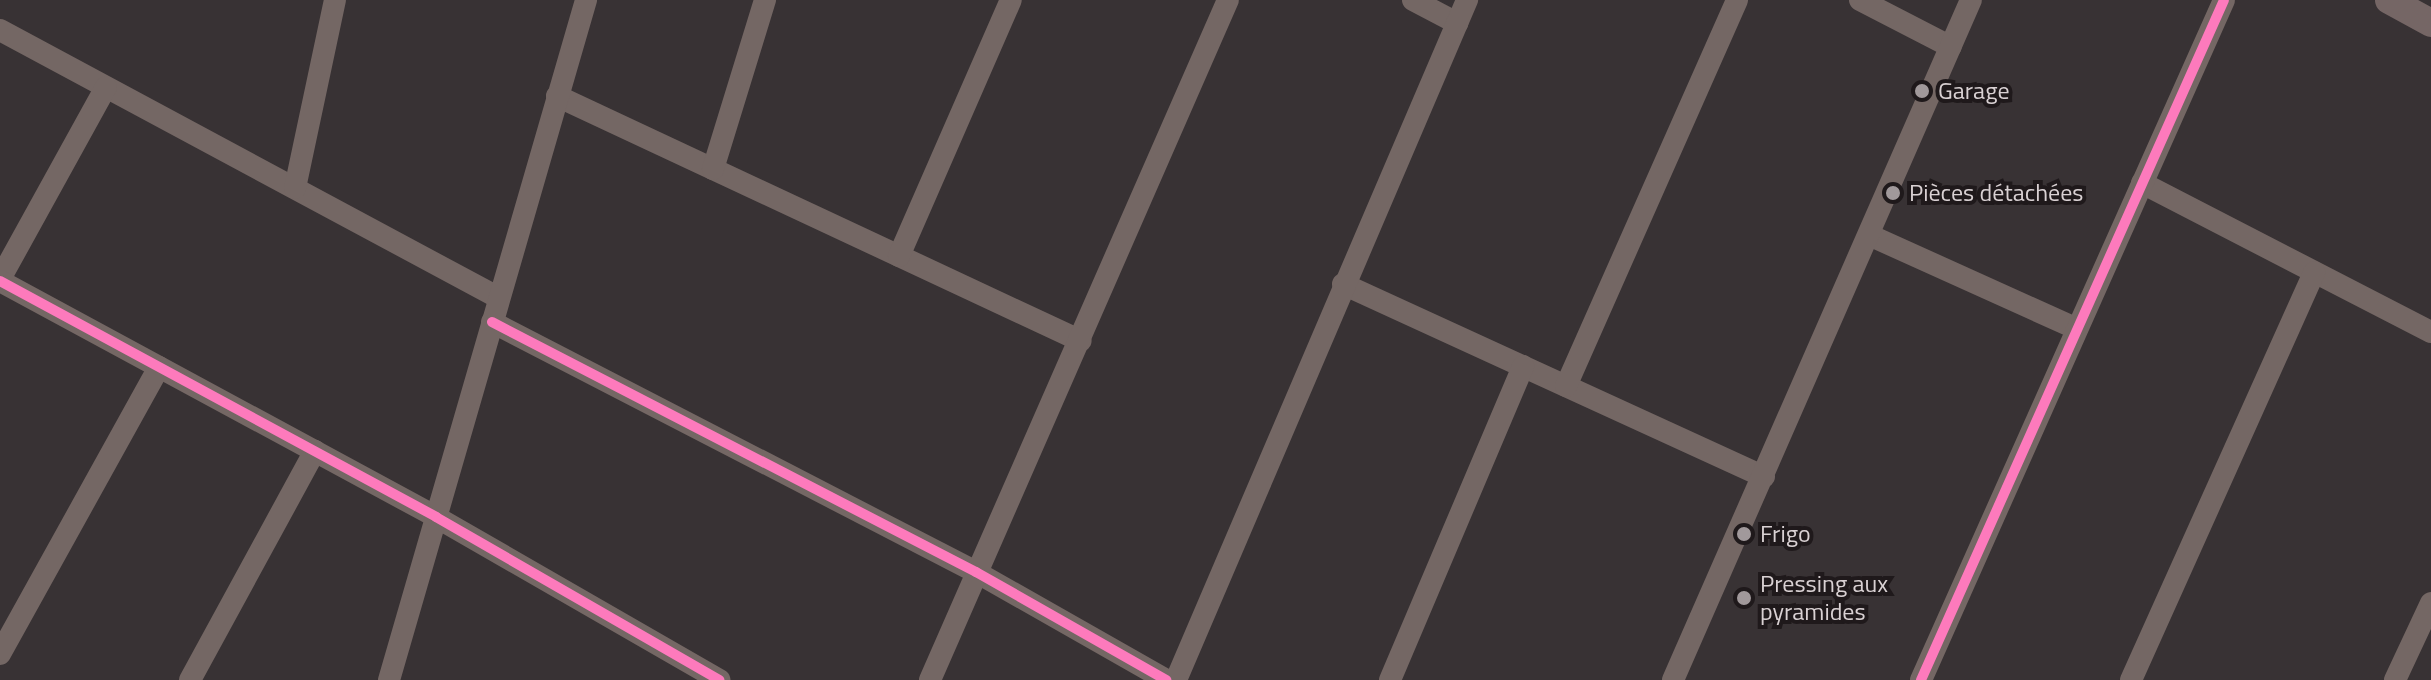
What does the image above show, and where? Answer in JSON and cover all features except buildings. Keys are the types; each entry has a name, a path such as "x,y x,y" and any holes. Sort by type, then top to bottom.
{"street":[{"path":"295,188 335,0"},
{"path":"389,680 586,0"},
{"path":"713,169 765,0"},
{"path":"930,680 1228,0"},
{"path":"1413,0 1457,23"},
{"path":"1176,680 1467,0"},
{"path":"1566,386 1737,0"},
{"path":"1860,0 1951,47"},
{"path":"1673,680 1971,0"},
{"path":"1921,680 2224,0"},
{"path":"899,256 1007,1"},
{"path":"0,30 499,298"},
{"path":"106,87 0,280 436,517 716,679"},
{"path":"557,96 1081,341"},
{"path":"2142,183 2431,332"},
{"path":"1869,235 2077,329"},
{"path":"2131,680 2314,272"},
{"path":"1343,284 1764,477"},
{"path":"492,322 976,572 1166,680"},
{"path":"1390,680 1523,366"},
{"path":"0,654 159,367"},
{"path":"190,680 315,451"},
{"path":"2395,680 2431,603"}],"cycle path":[{"path":"1921,680 2224,0"},
{"path":"0,281 436,517 719,680"},
{"path":"492,322 976,572 1166,680"}],"place":[{"name":"Garage","path":"1922,91"},
{"name":"Pièces détachées","path":"1893,193"},
{"name":"Frigo","path":"1744,534"},
{"name":"Pressing aux pyramides","path":"1744,598"}]}
